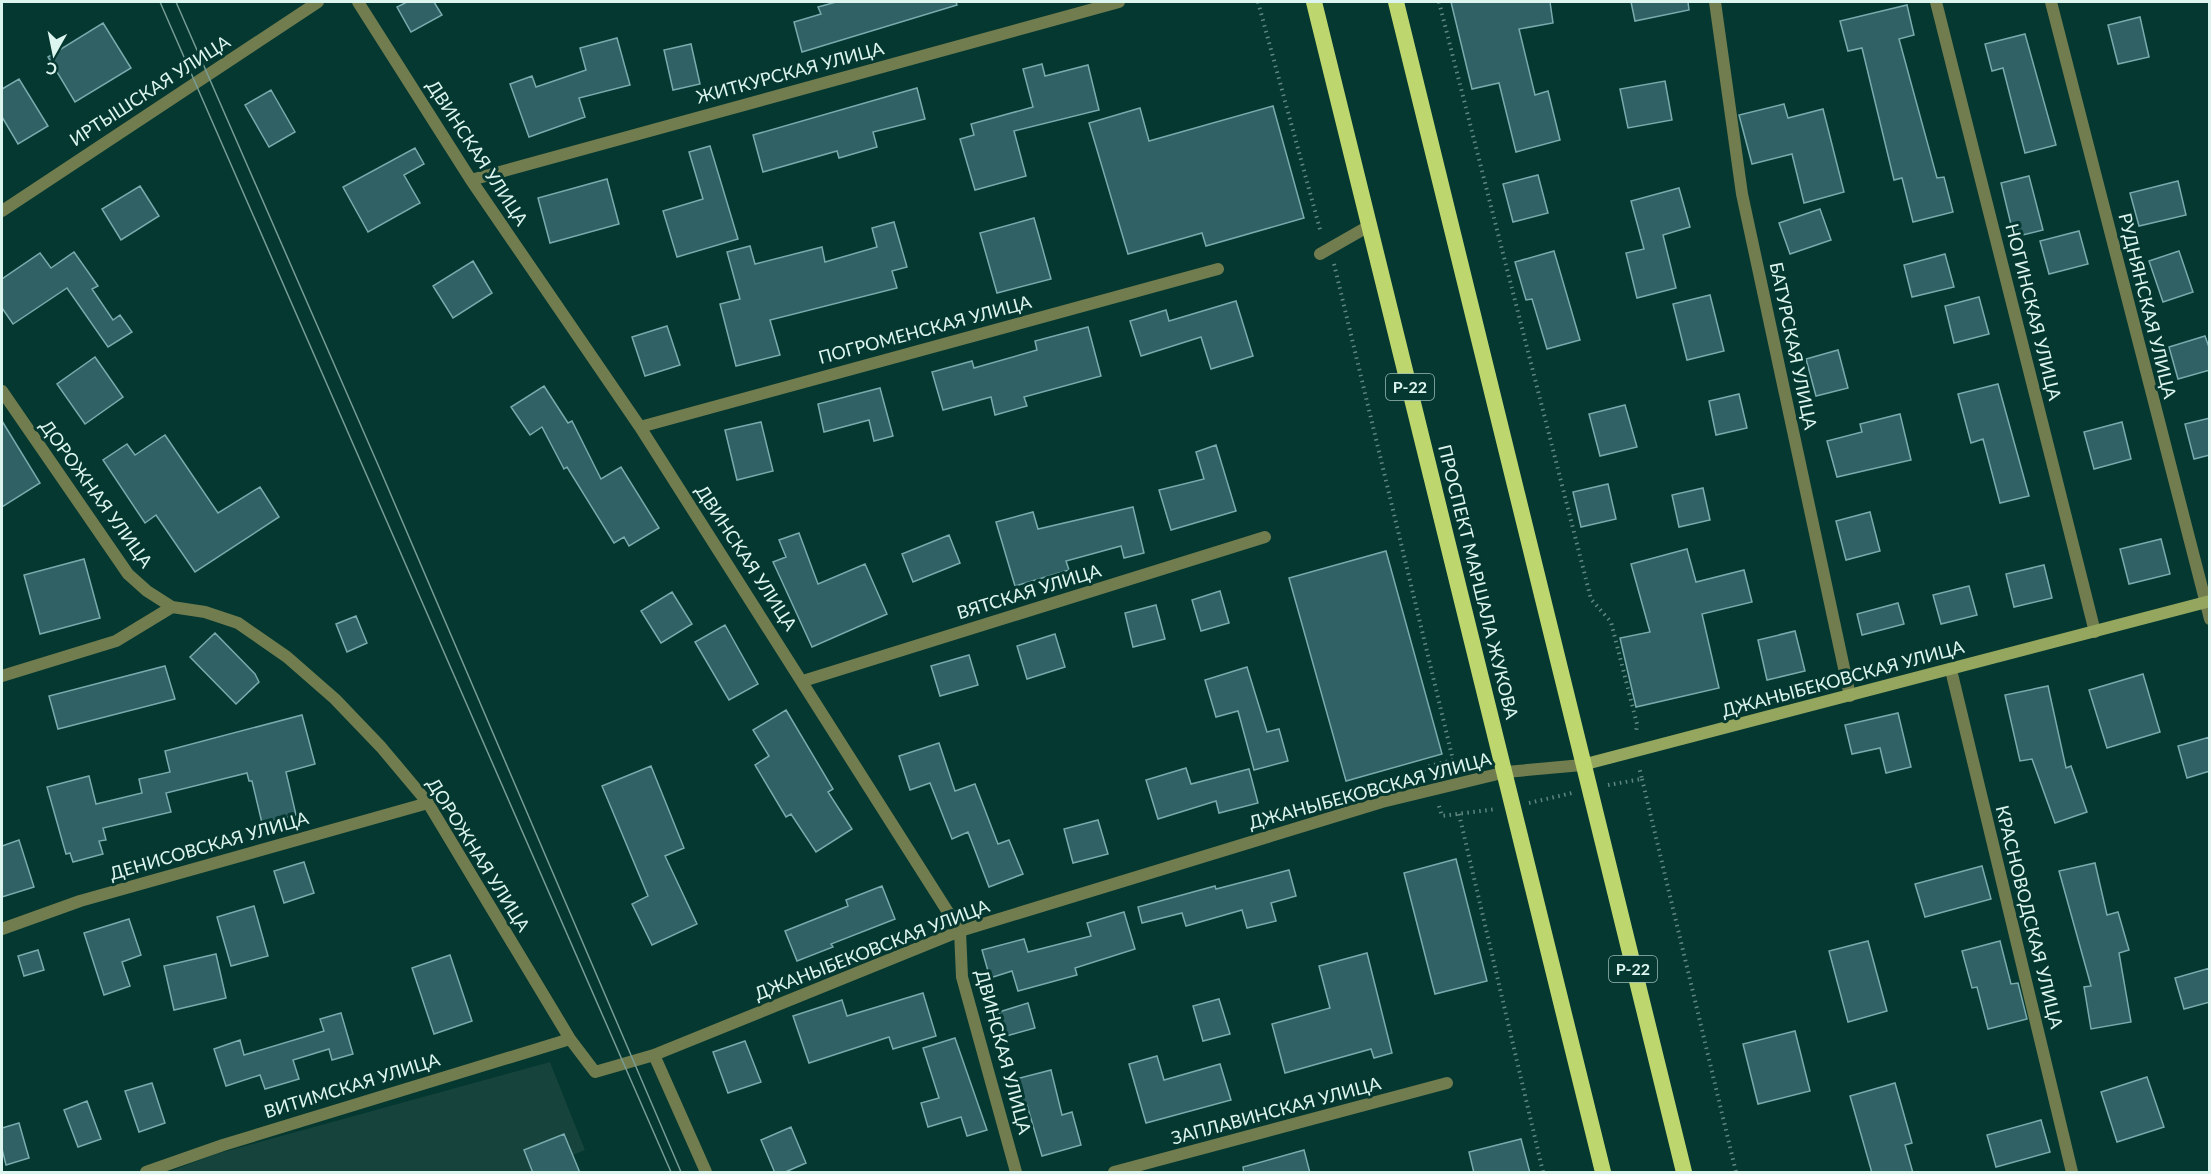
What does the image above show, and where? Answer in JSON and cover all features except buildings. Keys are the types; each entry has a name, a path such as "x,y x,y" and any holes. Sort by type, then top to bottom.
{"highway":[{"name":"ПРОСПЕКТ МАРШАЛА ЖУКОВА","path":"1314,2 1506,772 1603,1173"},
{"name":"Р-22","path":"1396,2 1684,1173"}],"main road":[{"name":"ДЖАНЫБЕКОВСКАЯ УЛИЦА","path":"1582,765 2207,602"}],"street":[{"name":"ИРТЫШСКАЯ УЛИЦА","path":"2,211 318,2"},
{"name":"ДВИНСКАЯ УЛИЦА","path":"358,2 471,180 640,427 960,931 962,977 1016,1173"},
{"name":"ЖИТКУРСКАЯ УЛИЦА","path":"471,180 1119,2"},
{"name":"БАТУРСКАЯ УЛИЦА","path":"1715,2 1742,194 1850,696"},
{"name":"НОГИНСКАЯ УЛИЦА","path":"1936,2 2096,632"},
{"name":"РУДНЯНСКАЯ УЛИЦА","path":"2051,2 2210,619"},
{"path":"1325,251 1370,226"},
{"name":"ПОГРОМЕНСКАЯ УЛИЦА","path":"640,427 1218,269"},
{"name":"ДОРОЖНАЯ УЛИЦА","path":"2,391 128,574 147,591 172,607 205,612 238,623 287,657 335,699 381,747 428,803 570,1039 595,1072"},
{"name":"ВЯТСКАЯ УЛИЦА","path":"803,681 1265,537"},
{"path":"2,676 116,640 172,607"},
{"name":"КРАСНОВОДСКАЯ УЛИЦА","path":"1951,670 2072,1173"},
{"name":"ДЖАНЫБЕКОВСКАЯ УЛИЦА","path":"595,1072 654,1055 960,931 1382,802 1506,772 1582,765"},
{"name":"ДЕНИСОВСКАЯ УЛИЦА","path":"2,929 80,901 428,803"},
{"name":"ВИТИМСКАЯ УЛИЦА","path":"146,1173 223,1145 570,1039"},
{"path":"654,1055 706,1173"},
{"name":"ЗАПЛАВИНСКАЯ УЛИЦА","path":"1114,1173 1446,1083"}],"path":[{"path":"1258,2 1322,236 1453,760 1426,767 1442,816 1514,806 1642,778"},
{"path":"1439,2 1591,599 1611,622 1637,724 1635,751 1736,1173"},
{"path":"1459,814 1543,1173"}],"shaded area":[{"path":"550,1062 585,1150 573,1155 580,1172 168,1172 216,1154"}],"tram line":[{"path":"160,2 671,1172"},
{"path":"176,2 379,467 681,1172"}]}
